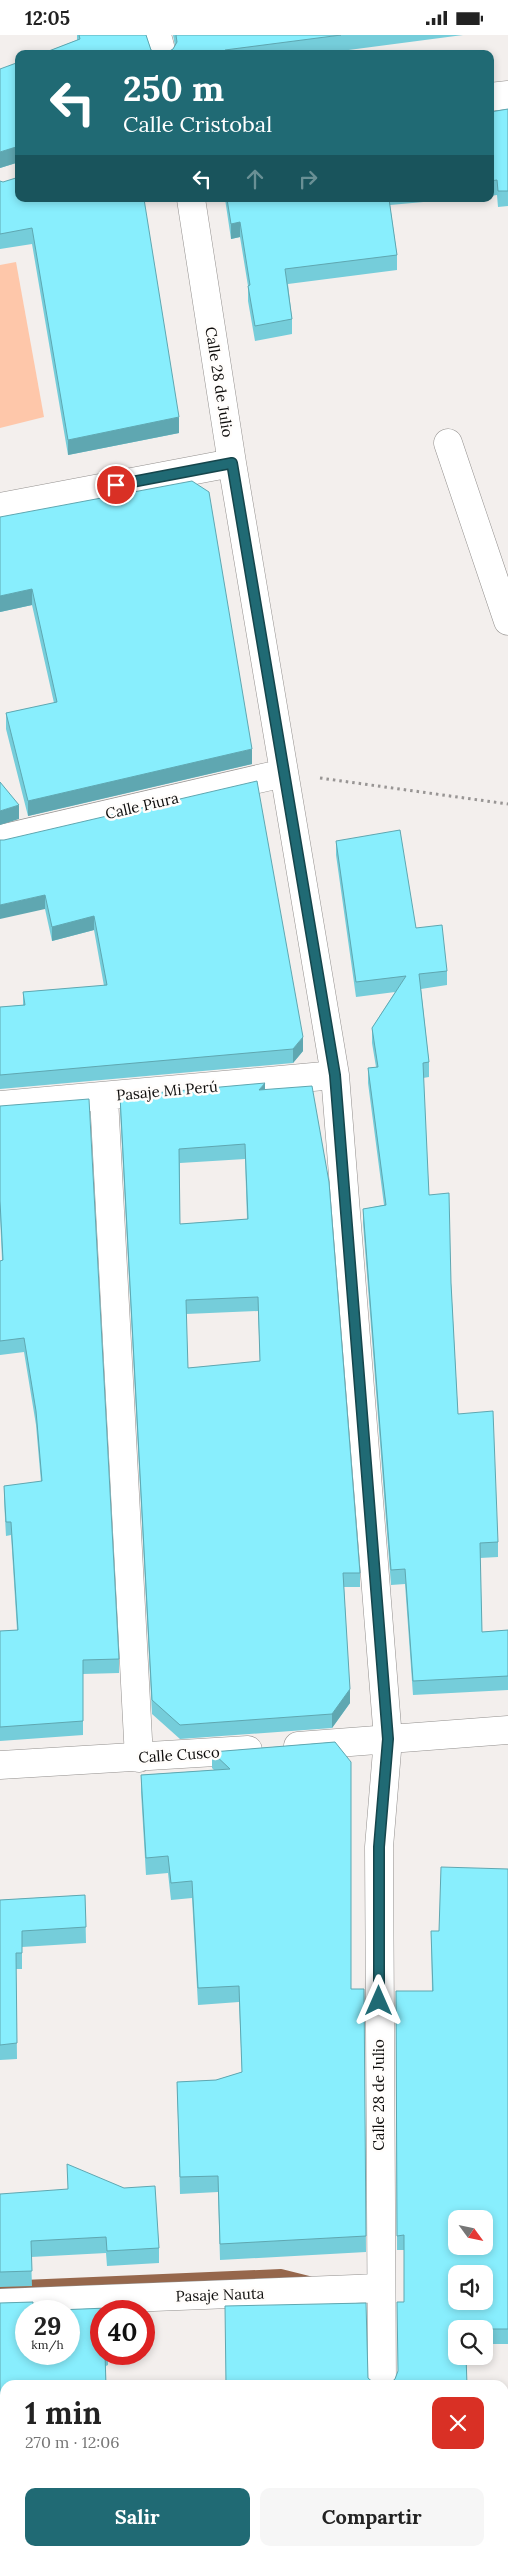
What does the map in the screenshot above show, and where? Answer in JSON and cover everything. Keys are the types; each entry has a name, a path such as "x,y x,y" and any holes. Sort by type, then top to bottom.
{"street":[{"path":"158,35 161,50"},
{"path":"494,97 508,95"},
{"name":"Calle 28 de Julio","path":"191,202 232,463 335,1075 388,1739 379,1847 382,2380"},
{"path":"448,443 508,621"},
{"path":"0,507 232,463"},
{"name":"Calle Piura","path":"0,839 284,773"},
{"name":"Pasaje Mi Perú","path":"0,1105 335,1075"},
{"path":"104,1097 139,1758"},
{"name":"Calle Cusco","path":"0,1765 139,1758 508,1729"},
{"name":"Pasaje Nauta","path":"0,2303 380,2288"}],"path":[{"path":"284,773 508,803"}],"shaded area":[{"path":"16,262 44,417 0,428 0,265"}],"building":[{"path":"79,35 146,35 151,50 51,50 80,39"},
{"path":"176,35 341,35 225,50 171,50 177,42"},
{"path":"15,63 15,147 0,152 0,69"},
{"path":"508,109 508,191 498,191 497,180 494,180 494,111"},
{"path":"15,178 15,202 144,202 179,417 68,440 32,228 0,234 0,181 3,182"},
{"path":"227,202 389,202 397,255 285,269 292,319 255,326 240,222 231,224"},
{"path":"192,481 209,492 252,749 28,801 6,713 57,702 32,589 0,596 0,517"},
{"path":"257,781 303,1037 293,1049 0,1075 0,1007 25,1005 23,992 107,985 94,916 52,927 45,895 0,905 0,840"},
{"path":"0,782 19,805 0,811"},
{"path":"400,830 416,928 442,925 447,971 419,974 429,1062 423,1063 429,1195 449,1193 451,1283 458,1414 493,1411 498,1542 480,1543 482,1632 508,1630 508,1676 413,1681 405,1569 391,1570 363,1209 386,1205 368,1068 378,1067 372,1028 406,976 356,982 336,841"},
{"path":"265,1083 259,1090 312,1086 329,1182 360,1573 343,1573 350,1689 332,1714 180,1725 152,1700 120,1096","holes":["245,1144 248,1219 180,1224 179,1149","258,1297 260,1361 188,1368 186,1300"]},
{"path":"89,1099 119,1659 83,1660 83,1721 0,1727 0,1631 18,1630 11,1522 6,1522 4,1486 42,1481 36,1411 24,1338 0,1341 0,1261 3,1260 0,1201 0,1106"},
{"path":"335,1742 351,1762 351,1989 364,1989 366,2236 220,2244 218,2176 180,2177 177,2082 216,2080 242,2072 239,1986 198,1988 192,1881 171,1883 168,1856 146,1858 141,1775 230,1769 212,1752"},
{"path":"441,1867 508,1869 508,2329 493,2329 493,2320 448,2320 448,2365 466,2365 467,2380 394,2380 398,2371 397,2302 404,2302 404,2235 397,2236 396,1991 433,1991 431,1931 439,1931"},
{"path":"85,1895 86,1927 22,1931 22,1953 16,1953 17,2043 0,2045 0,1900"},
{"path":"67,2164 124,2188 155,2186 159,2248 107,2251 106,2237 31,2241 32,2271 0,2272 0,2194 68,2189"},
{"path":"0,2303 15,2303 15,2365 80,2365 80,2309 90,2309 90,2365 105,2365 106,2380 0,2380"},
{"path":"366,2303 368,2378 370,2380 226,2380 225,2306"}],"waterway":[{"path":"0,2287 281,2275 309,2282"}],"route":[{"path":"116,485 232,463 335,1075 388,1739 379,1847 379,2001"}]}
